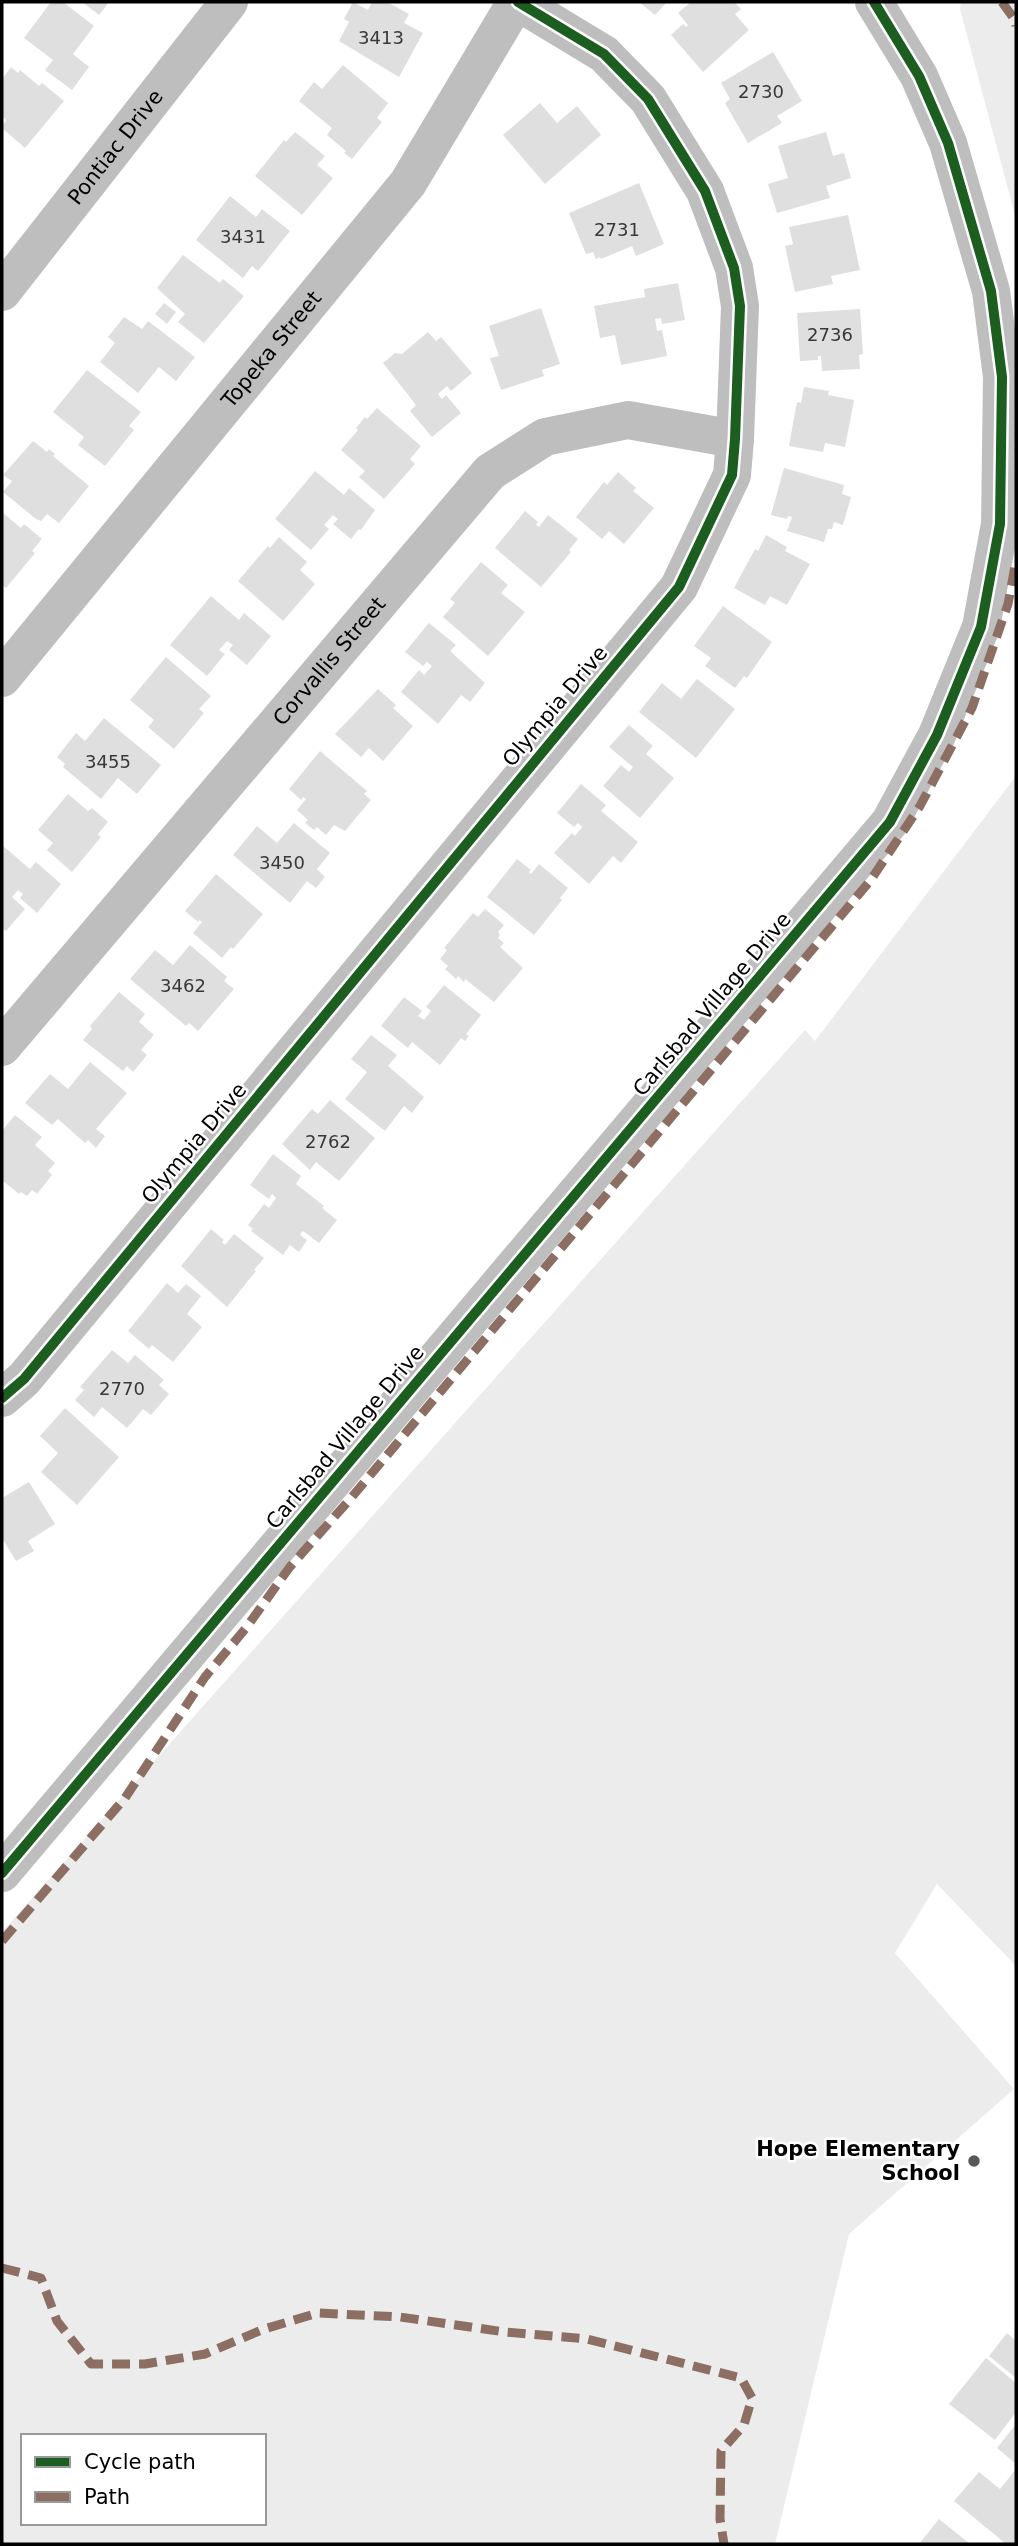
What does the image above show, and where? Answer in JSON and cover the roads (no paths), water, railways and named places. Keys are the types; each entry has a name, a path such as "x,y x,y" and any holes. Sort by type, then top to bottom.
{"street":[{"name":"Pontiac Drive","path":"2,292 229,2"},
{"name":"Olympia Drive","path":"13,1388 679,587 732,475 740,306 734,268 705,191 648,99 604,54 517,2"},
{"name":"Topeka Street","path":"2,678 408,183 517,2"},
{"name":"Carlsbad Village Drive","path":"2,1873 890,822 937,735 981,627 1000,524 1002,377 991,291 948,143 919,76 874,2"},
{"name":"Corvallis Street","path":"2,1047 490,472 545,437 628,420 735,439"}],"place":[{"name":"Hope Elementary School","path":"974,2161"}]}
